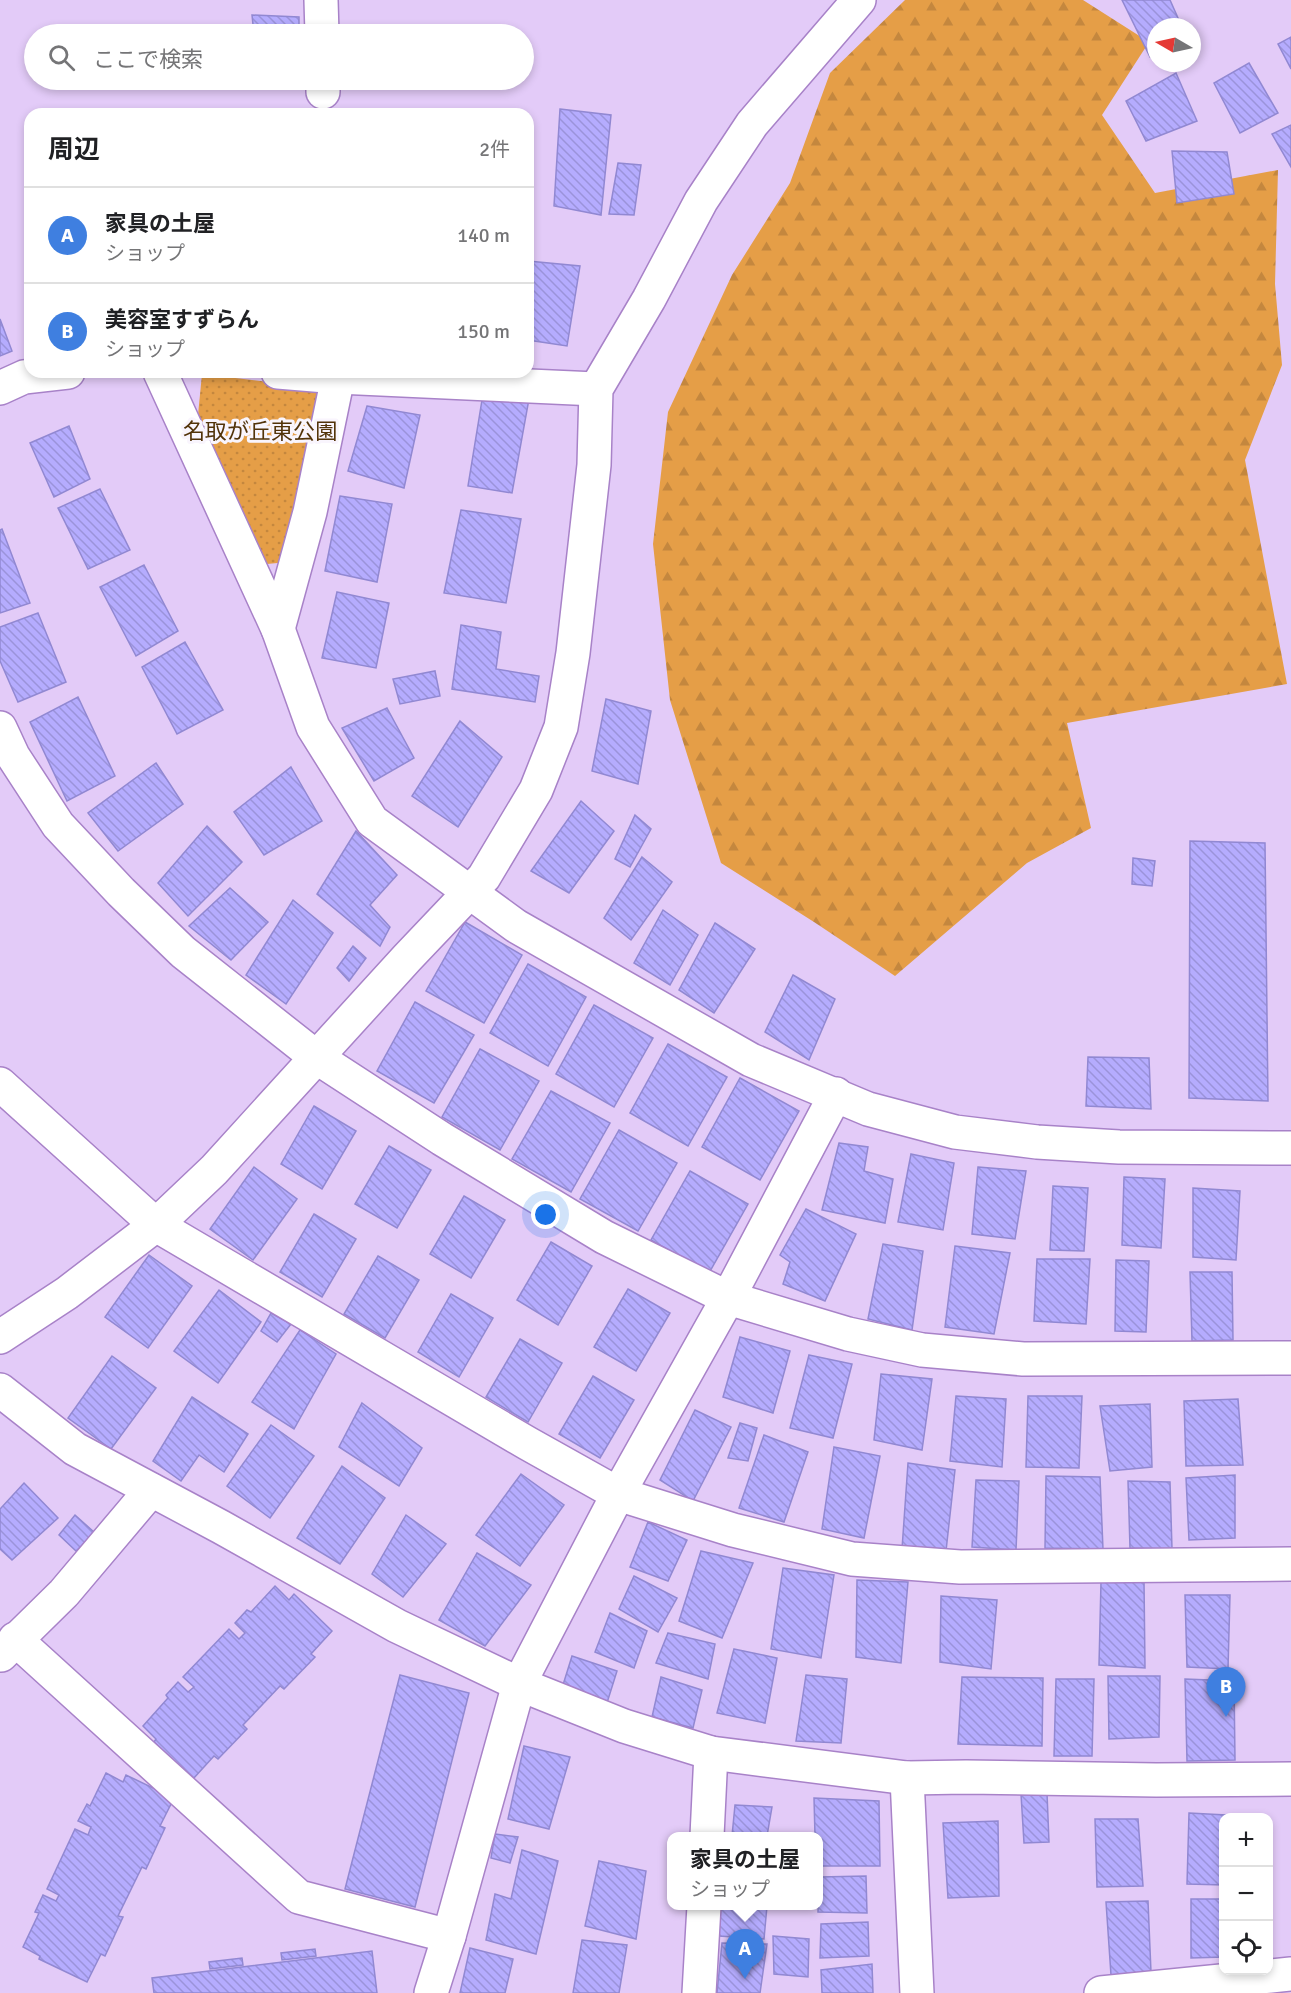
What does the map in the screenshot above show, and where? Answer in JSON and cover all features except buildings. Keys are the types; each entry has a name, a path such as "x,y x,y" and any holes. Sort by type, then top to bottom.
{"street":[{"path":"321,0 322,24"},
{"path":"0,1337 67,1293 156,1225 214,1170 484,877 536,790 561,727 573,653 594,465 596,389 701,201 752,124 859,0"},
{"path":"0,388 24,377"},
{"path":"163,378 278,629 314,727 372,821 516,926 751,1060 868,1109 955,1132 1037,1142 1119,1147 1291,1148"},
{"path":"278,629 310,512 338,378"},
{"path":"360,378 596,389"},
{"path":"0,728 13,756 58,825 121,892 183,952 316,1057 442,1139 604,1237 728,1298 848,1334 922,1350 1023,1359 1291,1358"},
{"path":"0,1084 156,1225 618,1494 733,1530 852,1559 960,1567 1291,1564"},
{"path":"431,1993 519,1683 618,1494 728,1298 836,1094"},
{"path":"0,1390 75,1449 397,1626 519,1683 624,1726 711,1753 907,1778 1291,1779"},
{"path":"151,1490 64,1593 8,1647 299,1897 449,1936"},
{"path":"707,1832 711,1753"},
{"path":"907,1778 917,1993"},
{"path":"699,1993 704,1910"},
{"path":"1101,1993 1291,1974"}],"green space":[{"path":"905,0 1083,0 1147,41 1147,45 1102,115 1155,193 1278,170 1275,284 1282,365 1245,460 1287,684 1067,723 1091,828 1027,863 895,976 721,863 670,700 653,544 668,412 732,275 790,183 830,73"},
{"name":"名取が丘東公園","path":"202,378 235,378 318,388 288,562 267,564 198,415"}],"place":[{"name":"美容室すずらん","path":"1226,1717"},
{"name":"家具の土屋","path":"745,1979"}]}
